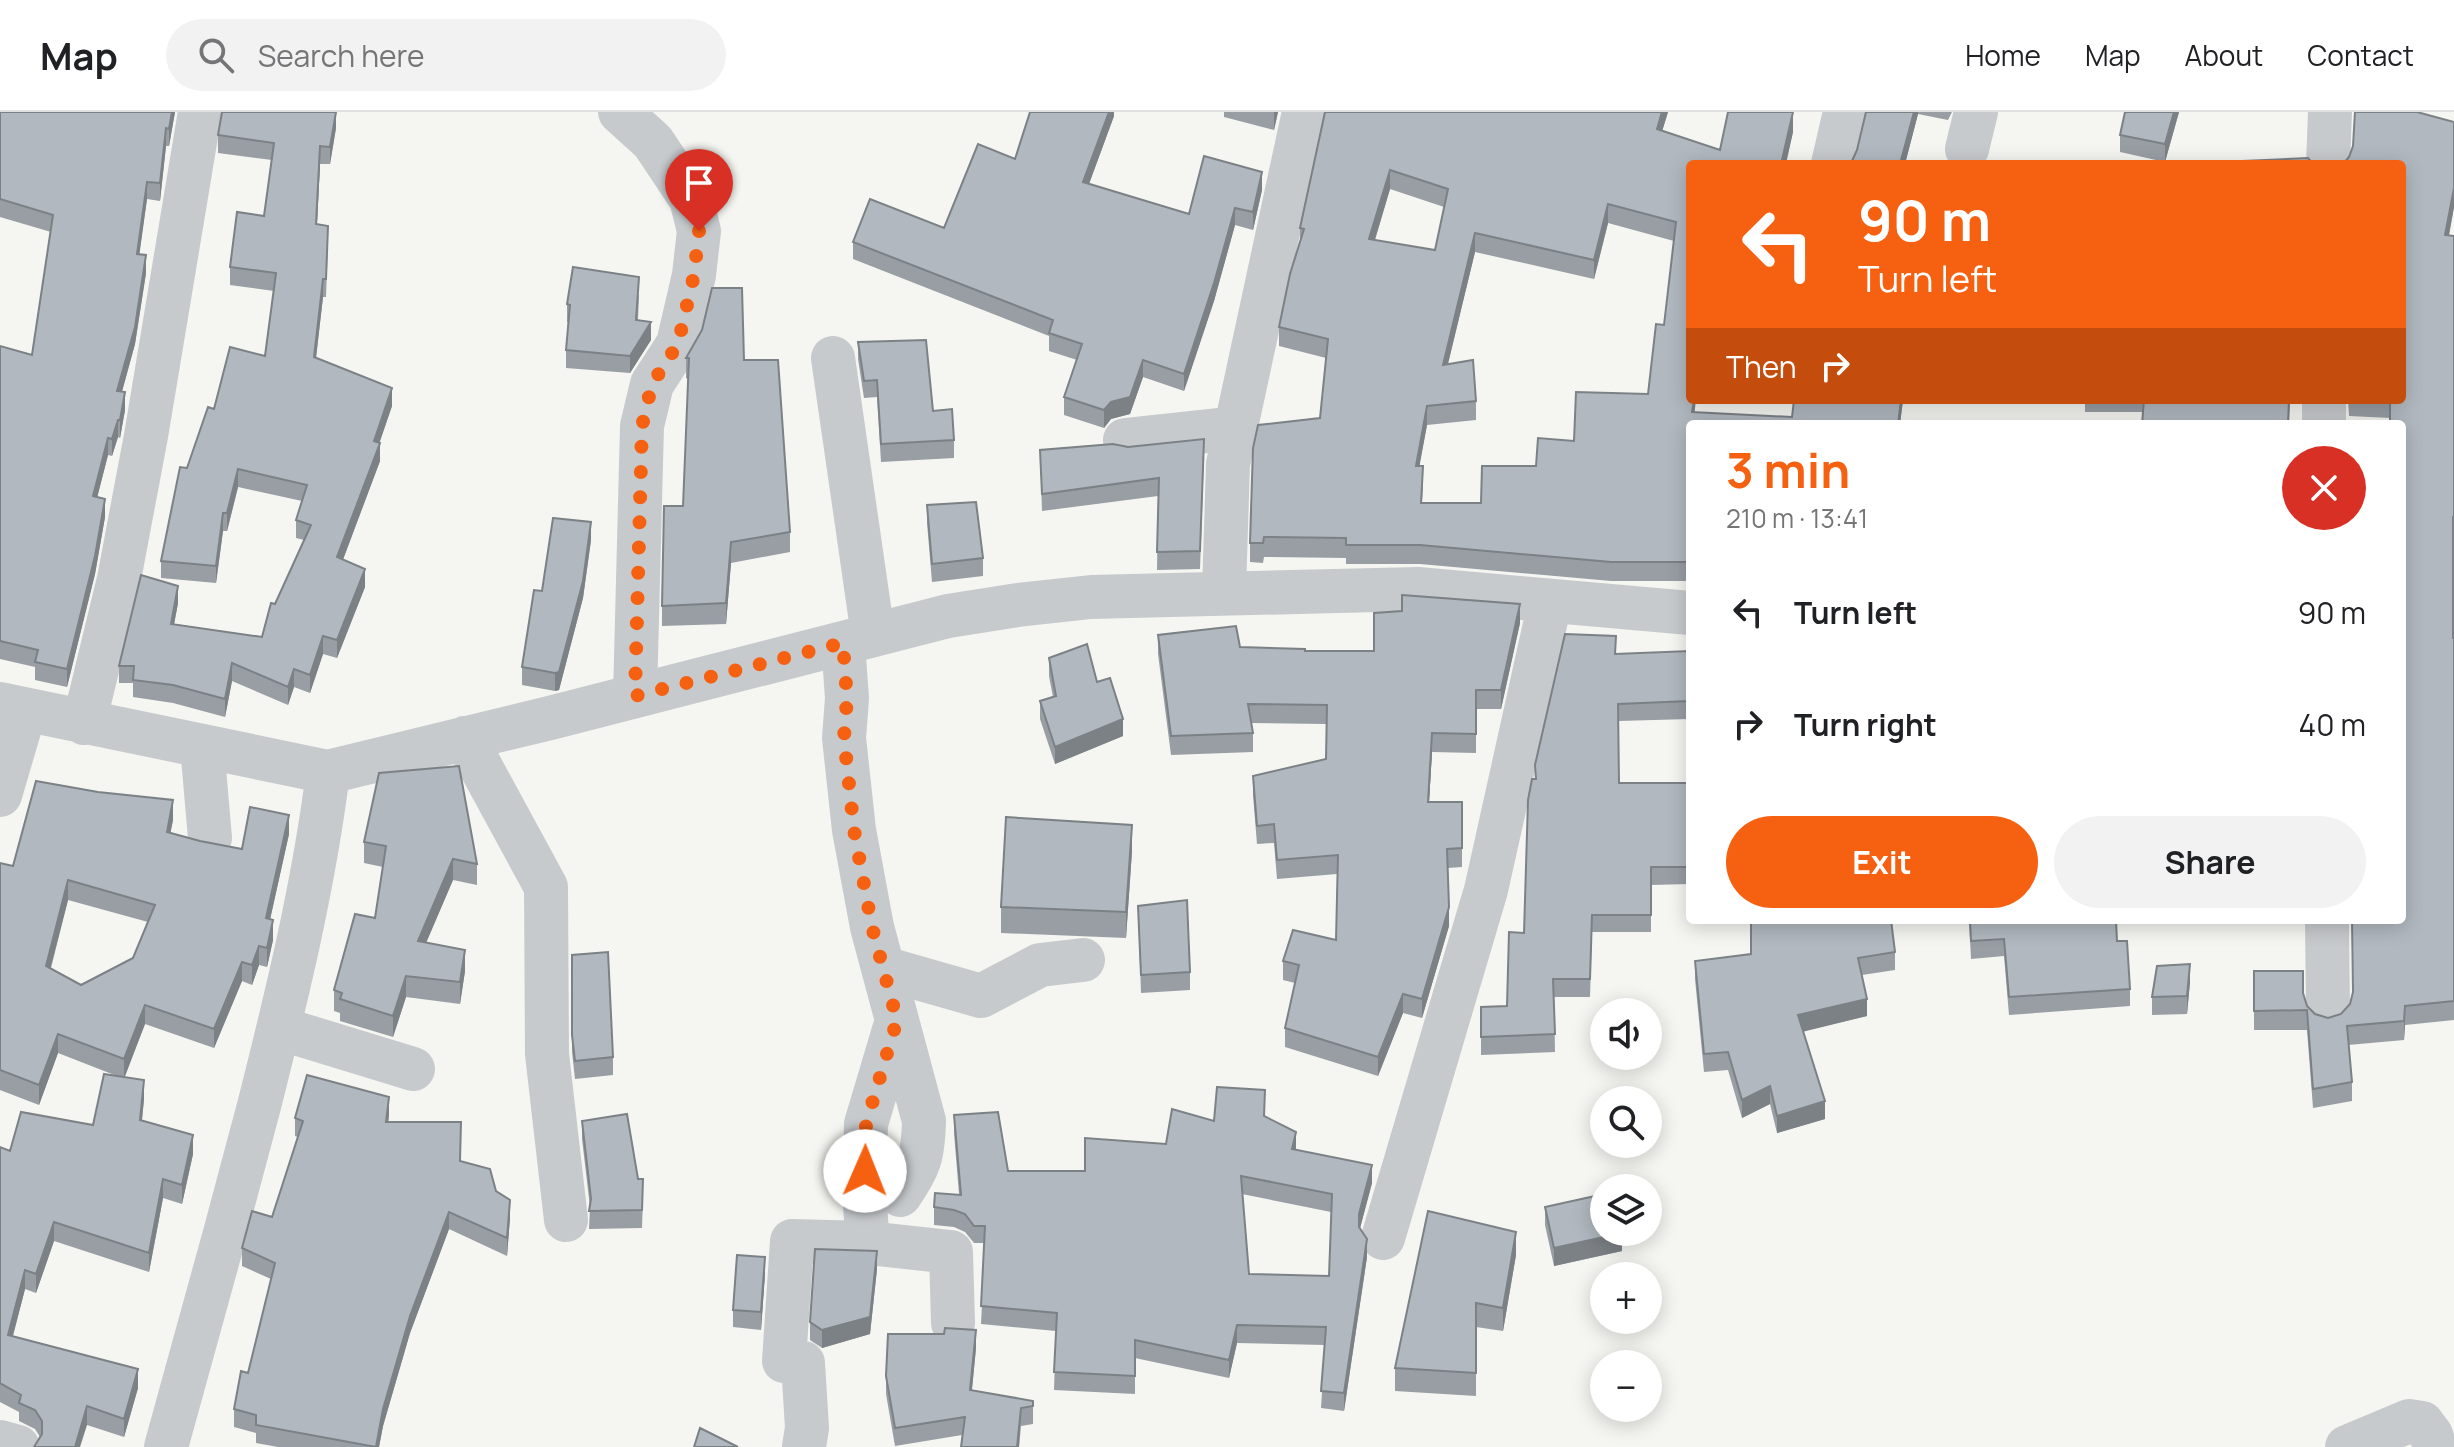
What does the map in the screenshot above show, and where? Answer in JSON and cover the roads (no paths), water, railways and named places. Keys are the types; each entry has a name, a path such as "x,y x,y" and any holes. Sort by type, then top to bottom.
{"street":[{"path":"84,723 119,579 200,112"},
{"path":"620,112 653,142 691,199 699,231 694,275 678,344 652,384 642,426 635,696"},
{"path":"1224,592 1228,464 1304,112"},
{"path":"1834,160 1845,112"},
{"path":"2328,160 2330,112"},
{"path":"833,358 858,639 847,698 844,738 854,830 872,927 924,1121 918,1169 900,1195"},
{"path":"1125,440 1236,428"},
{"path":"0,795 12,707 328,772 948,616 1018,605 1091,597 1418,589 1686,613"},
{"path":"1388,1218 1486,890 1550,602"},
{"path":"465,738 546,887 547,1054 566,1220"},
{"path":"202,746 210,838"},
{"path":"166,1447 279,1028 315,867 328,772"},
{"path":"2327,924 2328,1012"},
{"path":"883,968 981,996 1040,965 1083,960"},
{"path":"868,1243 864,1194 866,1124 897,1020"},
{"path":"279,1028 413,1069"},
{"path":"804,1447 807,1428 803,1363 784,1361 792,1241 868,1243 951,1252 953,1323"},
{"path":"2347,1447 2409,1421 2422,1423 2435,1447"},
{"path":"0,1442 18,1447"}]}
